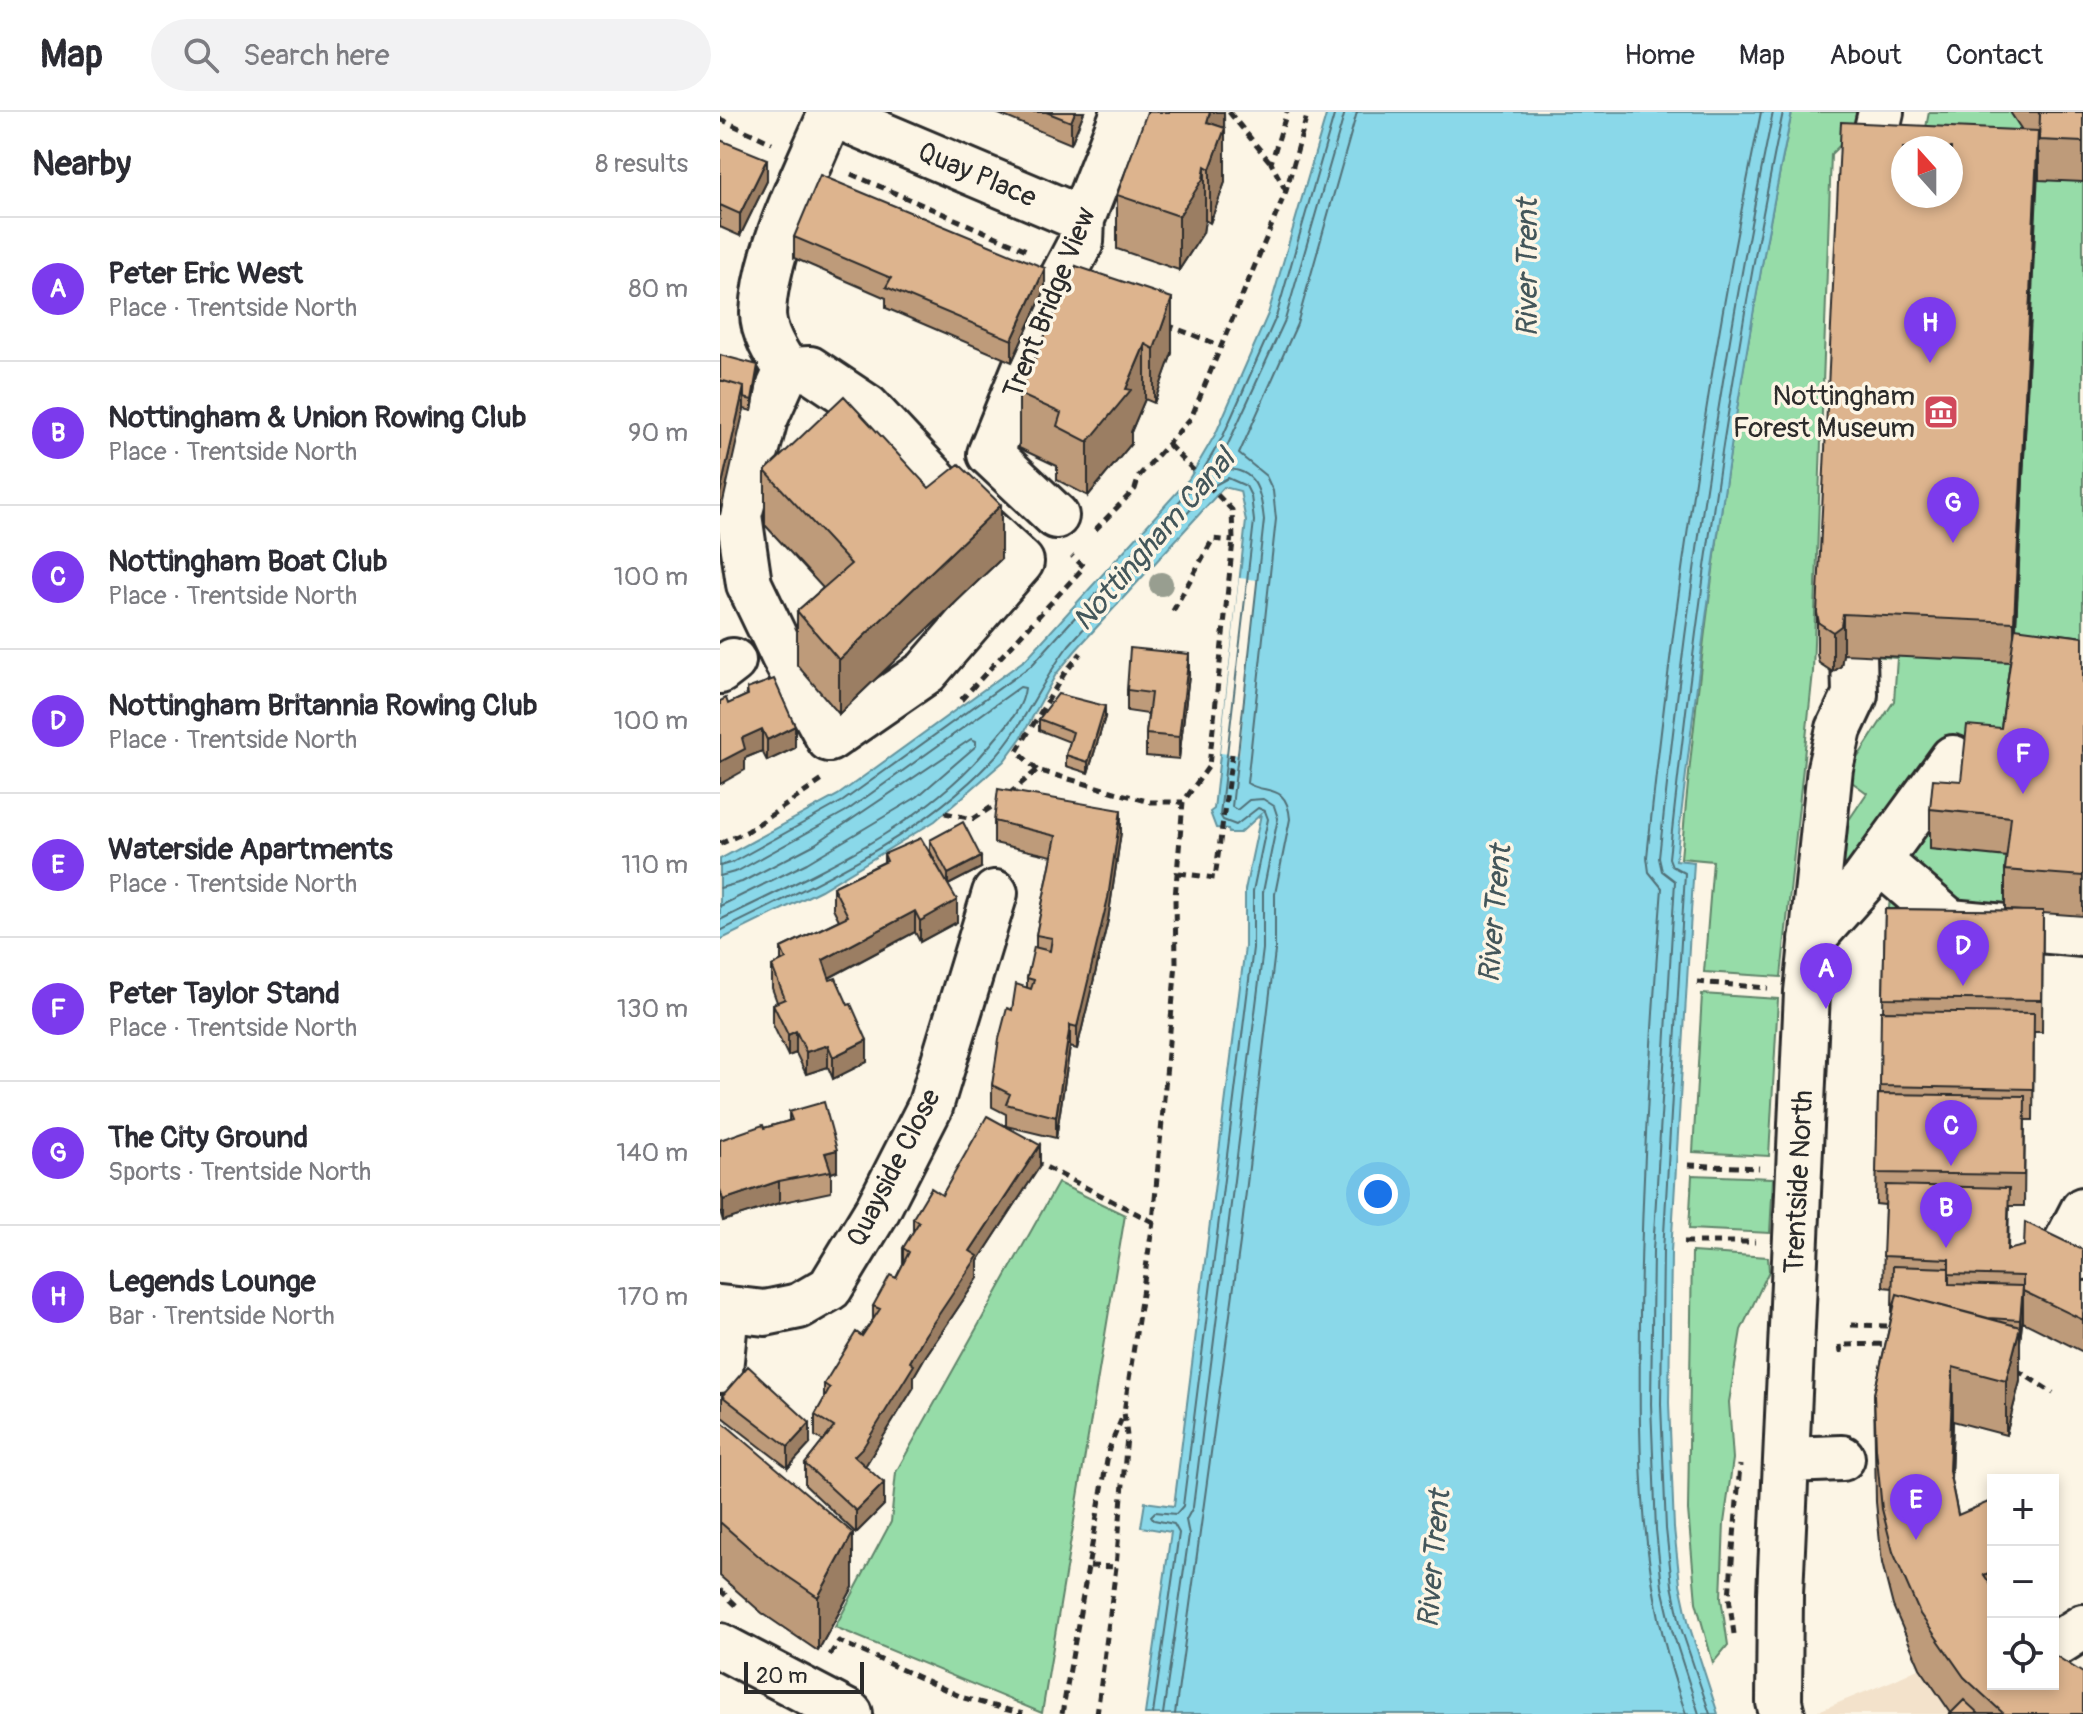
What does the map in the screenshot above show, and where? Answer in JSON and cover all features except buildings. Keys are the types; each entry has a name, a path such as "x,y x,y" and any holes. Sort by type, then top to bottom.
{"street":[{"name":"Trent Bridge View","path":"1064,535 990,454 1059,284 1081,242 1082,219 1124,112"},
{"path":"1869,163 1881,112"},
{"name":"Quay Place","path":"830,113 1082,219"},
{"path":"787,370 772,346 763,315 782,226 830,113"},
{"path":"810,369 867,407 956,502 1021,562 926,672 829,739 749,584 739,515 765,419 787,370 810,369"},
{"name":"Trentside North","path":"1782,1714 1779,1702 1780,1594 1807,992 1830,768 1839,729 1855,695 1854,655"},
{"path":"1812,939 1879,861 1953,758"},
{"path":"1879,861 1950,922 2083,934"},
{"name":"Quayside Close","path":"720,1370 723,1310 765,1313 799,1306 830,1288 878,1209 930,1107 995,893"},
{"path":"2083,1210 2064,1247 2083,1257"},
{"path":"1787,1460 1842,1458"},
{"path":"2059,1642 2083,1627"},
{"path":"720,1646 850,1714"}],"path":[{"path":"1229,112 1271,163 1286,191"},
{"path":"1271,163 1287,112"},
{"path":"1062,1714 1109,1449 1124,1412 1153,1222 1176,963 1175,898 1183,802 1209,766 1233,541 1232,510 1167,443 1191,418 1222,346 1286,191 1308,112"},
{"path":"720,119 811,161 829,164 1056,263 1059,284"},
{"path":"1163,324 1222,346"},
{"path":"1064,535 1084,567 1070,582"},
{"path":"1173,611 1213,539 1233,541"},
{"path":"1081,653 1064,674 1017,751 1037,770 1150,802 1183,802"},
{"path":"1179,873 1215,878 1232,754"},
{"path":"945,813 973,819 988,812 1037,770"},
{"path":"1697,982 1807,992"},
{"path":"1027,1157 1153,1222"},
{"path":"1688,1165 1801,1169"},
{"path":"1684,1242 1798,1243"},
{"path":"1851,1325 1892,1326"},
{"path":"1841,1353 1840,1345 1896,1344"},
{"path":"2015,1370 2053,1393"},
{"path":"1097,1714 1116,1567 1127,1436 1124,1412"},
{"path":"1090,1566 1116,1567"},
{"path":"827,1661 839,1641 964,1698 1023,1714"}],"shaded area":[{"path":"1920,1668 1952,1714 1811,1714 1892,1681"}],"green space":[{"path":"1792,112 1861,112 1858,128 1831,154 1813,672 1781,977 1704,972 1713,861 1681,858 1700,670 1725,484 1756,297"},
{"path":"1929,112 2083,112 2083,948 1885,940 1890,899 1835,865 1834,842 1867,793 1845,777 1894,701 1897,658 1844,654 1833,672 1819,663 1817,653 1901,208 1963,208 1963,136 1924,136"},
{"path":"1702,994 1778,999 1769,1156 1693,1152"},
{"path":"1692,1175 1773,1178 1770,1233 1689,1229"},
{"path":"1058,1183 1125,1215 1042,1713 835,1627 891,1522 896,1472"},
{"path":"1692,1252 1768,1257 1769,1271 1741,1330 1729,1402 1733,1459 1724,1523 1721,1598 1728,1645 1713,1663 1696,1602 1688,1510"}],"water":[{"path":"1327,112 1792,112 1756,298 1725,485 1676,860 1694,862 1671,1252 1669,1403 1674,1528 1680,1584 1689,1625 1718,1714 1145,1714 1171,1532 1141,1527 1145,1502 1174,1506 1245,947 1245,890 1261,814 1240,833 1229,833 1228,829 1216,828 1210,812 1214,809 1246,521 1240,491 1224,487 1056,674 1021,738 1004,761 935,821 821,890 720,940 720,859 838,795 1026,659 1189,479 1216,433 1268,314"}],"pier":[{"path":"1239,578 1257,580 1239,755 1220,753"}],"place":[{"name":"Legends Lounge","path":"1930,363"},
{"name":"Nottingham Forest Museum","path":"1941,412"},
{"name":"The City Ground","path":"1953,543"},
{"name":"Peter Taylor Stand","path":"2023,794"},
{"name":"Nottingham Britannia Rowing Club","path":"1963,986"},
{"name":"Peter Eric West","path":"1826,1009"},
{"name":"Nottingham Boat Club","path":"1951,1166"},
{"name":"Nottingham & Union Rowing Club","path":"1946,1248"},
{"name":"Waterside Apartments","path":"1916,1540"}],"water label":[{"name":"River Trent","path":"1527,268"},
{"name":"Nottingham Canal","path":"1154,540"},
{"name":"River Trent","path":"1495,914"},
{"name":"River Trent","path":"1434,1559"}]}
